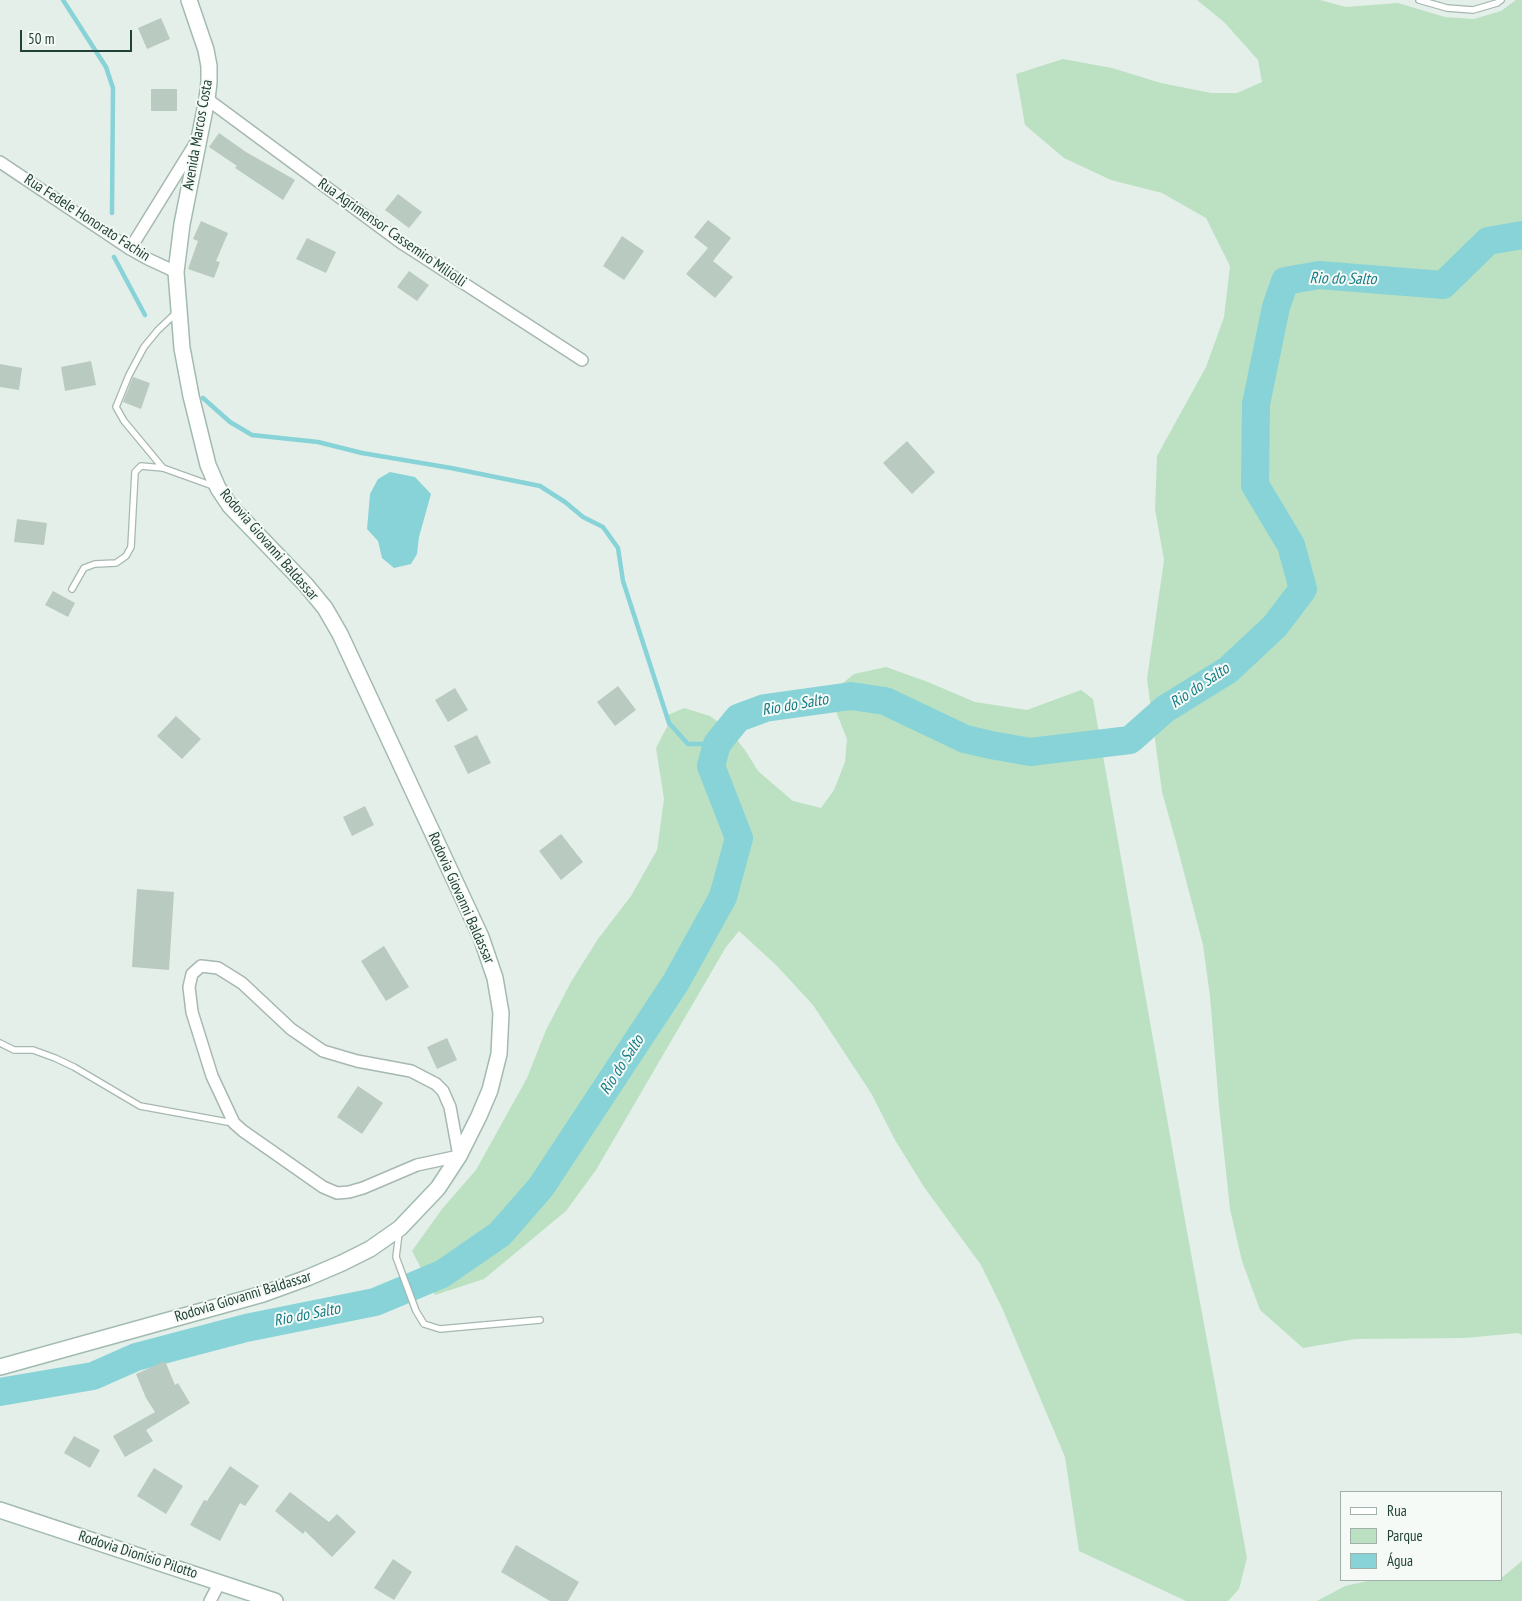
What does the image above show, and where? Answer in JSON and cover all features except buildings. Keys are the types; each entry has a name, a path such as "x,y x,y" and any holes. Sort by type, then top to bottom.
{"street":[{"name":"Avenida Marcos Costa","path":"176,272 182,224 207,99 209,66 206,50 189,0"},
{"name":"Rua Agrimensor Cassemiro Miliolli","path":"207,99 403,244 582,360"},
{"path":"130,249 199,139"},
{"name":"Rua Fedele Honorato Fachin","path":"0,162 130,249 176,272"},
{"name":"Rodovia Giovanni Baldassar","path":"0,1367 263,1294 342,1263 370,1249 400,1228 438,1188 459,1156 490,1090 499,1054 501,1013 495,978 481,937 340,634 325,608 306,585 230,506 218,488 208,464 191,396 182,348 176,272"},
{"path":"202,966 218,968 242,983 291,1029 323,1050 357,1061 412,1071 436,1084 443,1091 450,1107 459,1156 417,1166 363,1188 349,1192 337,1192 323,1187 234,1123 212,1076 192,1012 189,987 192,974 202,966"},
{"name":"Rodovia Dionísio Pilotto","path":"0,1510 276,1601"},
{"path":"210,1601 220,1582"}],"lane":[{"path":"1419,0 1446,8 1473,10 1501,0"},
{"path":"163,468 124,422 116,407 129,375 144,346 179,310"},
{"path":"72,589 84,568 95,564 116,563 126,556 131,547 135,472 141,466 163,468 218,488"},
{"path":"0,1043 14,1050 33,1050 74,1067 140,1106 234,1123"},
{"path":"400,1228 396,1257 416,1311 424,1324 440,1329 540,1320"}],"green space":[{"path":"1197,0 1320,0 1346,7 1398,3 1445,17 1474,19 1501,11 1516,0 1522,0 1522,1335 1518,1333 1465,1338 1355,1339 1303,1348 1260,1310 1242,1261 1230,1209 1210,996 1203,945 1162,792 1147,679 1164,560 1155,509 1157,456 1206,367 1224,317 1230,266 1206,218 1162,193 1111,180 1064,158 1025,125 1016,74 1063,59 1112,68 1161,83 1211,93 1237,93 1262,82 1258,60 1224,22"},
{"path":"886,667 975,702 1027,710 1081,690 1093,699 1247,1558 1239,1589 1228,1601 1186,1601 1079,1551 1065,1457 1003,1310 981,1265 924,1187 895,1140 871,1093 813,1005 777,966 739,931 726,947 596,1170 566,1211 484,1279 435,1295 412,1251 442,1209 476,1170 527,1078 546,1030 571,982 598,939 631,896 657,850 664,799 656,748 669,723 668,715 684,708 710,716 729,730 745,750 758,771 793,801 821,808 834,790 845,762 847,739 835,709 837,688 854,674"},
{"path":"1522,1561 1522,1601 1317,1601 1345,1586 1368,1581 1502,1581 1502,1578"}],"water":[{"path":"390,472 415,477 431,494 419,537 417,554 411,564 394,568 382,558 378,541 367,529 370,494 378,479"}],"waterway":[{"path":"63,0 106,67 113,88 112,213"},
{"name":"Rio do Salto","path":"0,1392 93,1376 136,1357 246,1328 375,1302 442,1274 500,1234 541,1187 676,982 723,897 739,838 711,766 717,744 738,718 765,708 851,696 885,701 965,739 1030,752 1130,740 1165,709 1228,670 1275,626 1303,589 1291,545 1255,485 1256,404 1276,307 1285,281 1319,275 1443,285 1488,241 1522,235"},
{"path":"114,257 145,315"},
{"path":"203,398 230,422 252,435 318,442 362,453 540,486 565,502 583,517 603,527 618,548 623,581 669,723 688,744 717,744"}]}
